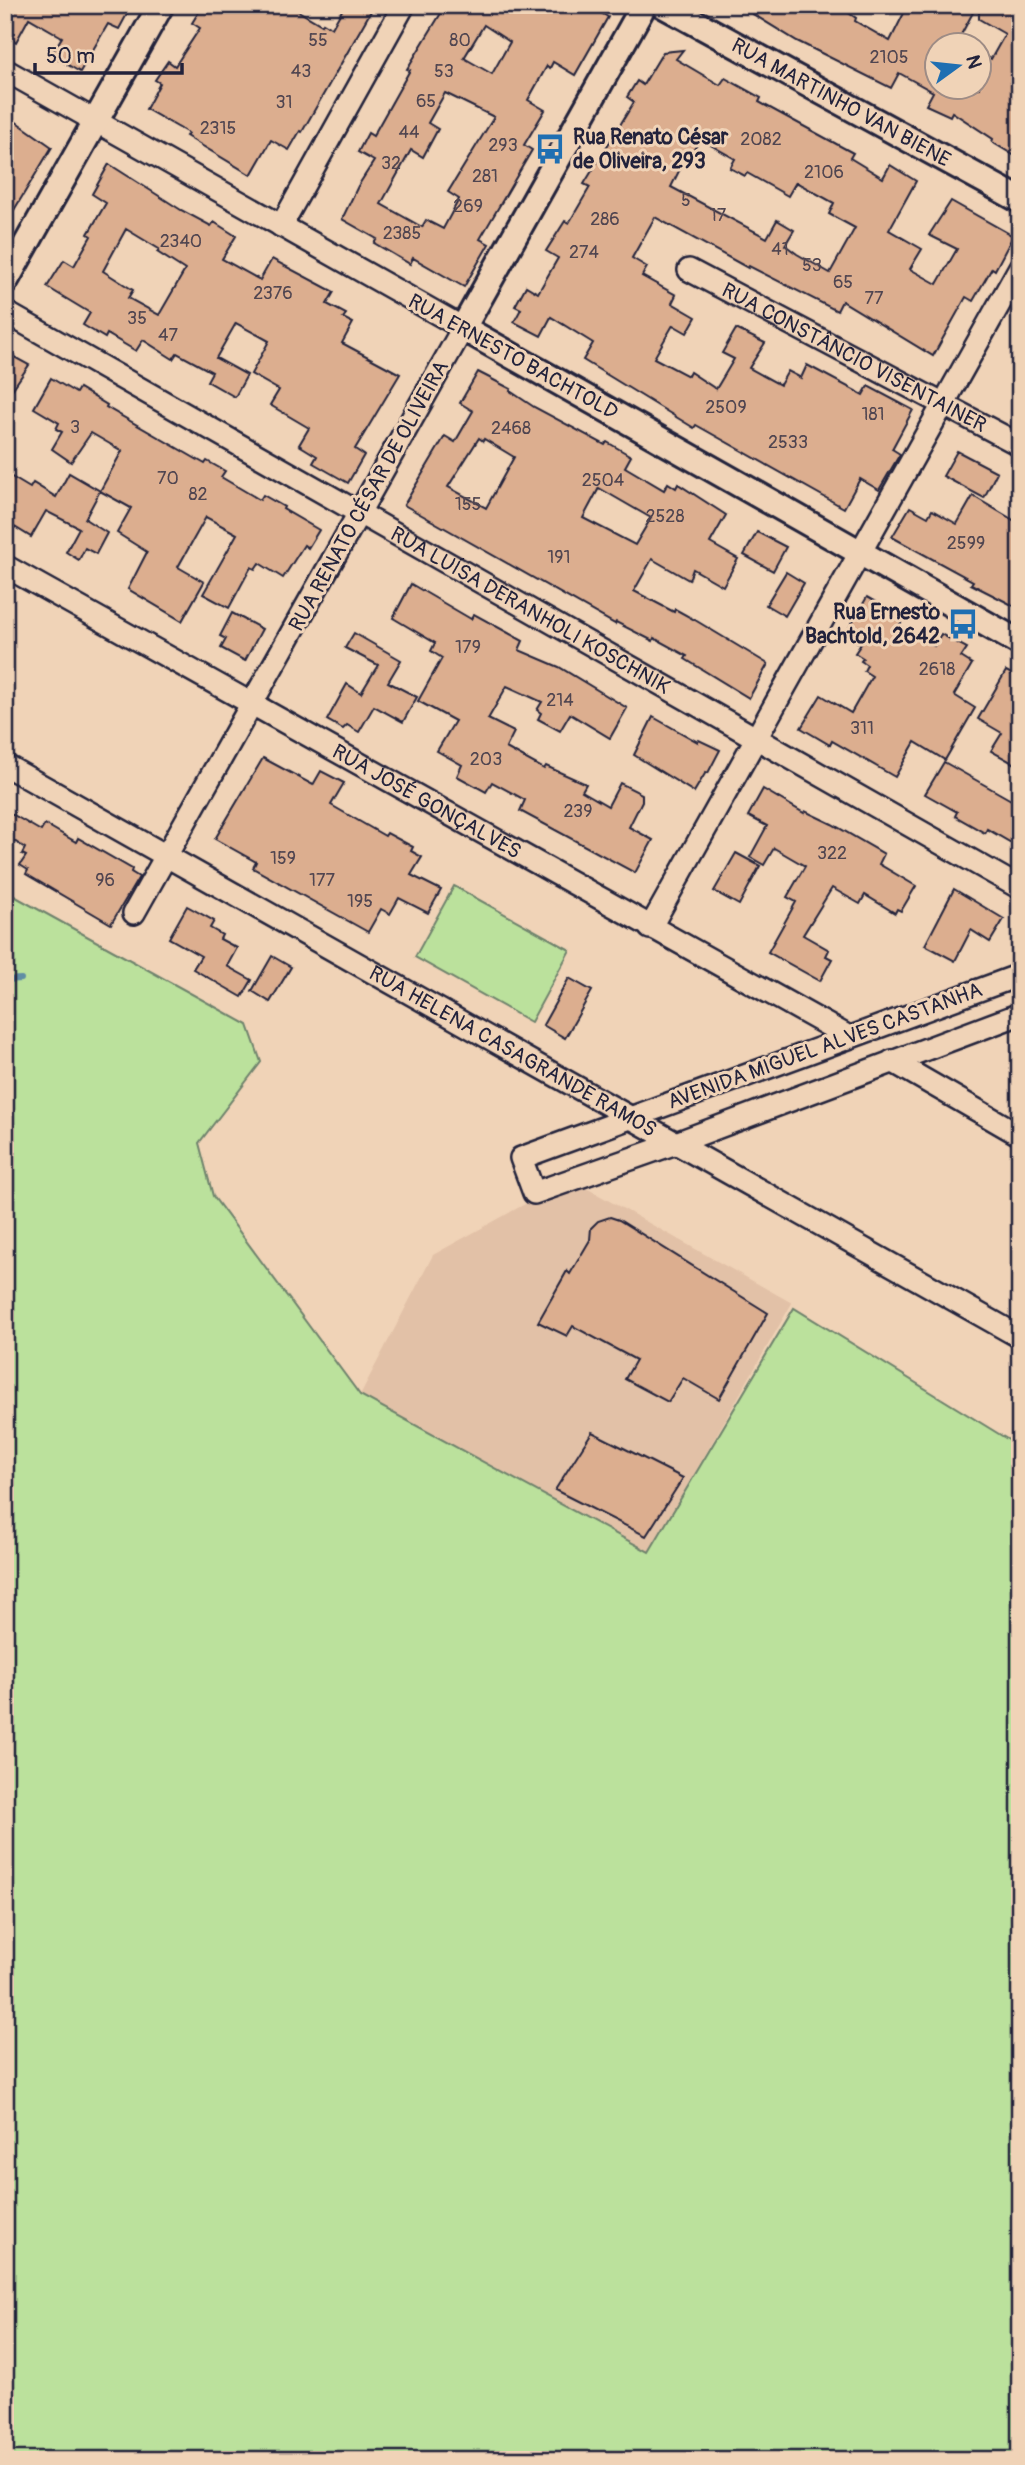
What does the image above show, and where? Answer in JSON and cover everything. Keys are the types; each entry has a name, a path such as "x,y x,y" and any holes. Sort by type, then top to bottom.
{"street":[{"path":"5,282 161,5"},
{"path":"281,226 404,5"},
{"name":"RUA RENATO CÉSAR DE OLIVEIRA","path":"135,913 644,5"},
{"name":"RUA MARTINHO VAN BIENE","path":"663,5 1020,200"},
{"name":"RUA ERNESTO BACHTOLD","path":"5,70 1020,643"},
{"path":"650,928 1020,267"},
{"name":"RUA CONSTÂNCIO VISENTAINER","path":"689,270 1020,445"},
{"name":"RUA LUÍSA DERANHOLI KOSCHNIK","path":"5,312 1020,888"},
{"name":"RUA JOSÉ GONÇALVES","path":"5,566 849,1037"},
{"name":"RUA HELENA CASAGRANDE RAMOS","path":"5,765 1020,1337"},
{"name":"AVENIDA MIGUEL ALVES CASTANHA","path":"1020,975 521,1158 534,1193 676,1143 1020,1014"},
{"path":"891,1061 1020,1135"}],"shaded area":[{"path":"579,1184 792,1303 649,1553 360,1395 433,1255 525,1204"}],"green space":[{"path":"454,886 570,950 531,1022 415,957"},
{"path":"5,891 248,1025 261,1062 199,1143 213,1196 360,1395 649,1552 794,1308 1020,1447 1020,2460 5,2460"}],"building":[{"path":"5,5 132,5 119,29 108,24 80,72 51,55 62,37 29,18 16,42 5,36"},
{"path":"203,5 288,5 332,28 345,5 361,5 371,11 289,150 271,140 251,175 146,109 160,83 155,80 168,61 175,66 200,28 192,23"},
{"path":"446,5 587,5 608,17 575,75 553,62 550,68 547,66 528,100 545,110 524,145 532,150 480,239 489,244 464,287 413,258 410,264 374,243 377,239 342,219 374,161 358,152 368,133 373,136 410,70 407,69","holes":["484,25 510,42 492,74 464,58","445,93 494,117 448,192 459,199 443,229 426,220 422,227 381,204 411,150 423,157 438,129 428,123"]},
{"path":"738,5 804,5 815,11 818,5 837,5 856,18 855,21 890,41 908,5 977,5 963,32 923,32 923,86 899,73 891,88 797,41"},
{"path":"979,5 1020,5 1020,159 952,112 950,116 926,105 928,102 993,102 993,55 1005,34 979,19"},
{"path":"683,50 676,59 720,85 725,78 761,98 759,102 853,153 850,158 883,178 890,165 916,181 889,230 922,249 910,269 937,284 957,249 929,235 951,201 1013,236 995,270 992,268 973,301 966,297 933,356 842,301 837,311 749,266 748,268 655,217 632,258 647,267 642,276 676,295 672,303 696,317 687,333 673,325 654,358 688,376 690,372 716,389 734,359 722,353 736,329 765,343 749,368 780,385 788,371 801,378 807,365 863,395 868,386 913,410 892,449 900,454 879,490 860,479 844,508 696,425 694,428 583,360 593,343 551,317 541,336 514,322 521,309 515,306 526,286 538,293 558,258 546,251 565,221 569,223 590,187 584,184 634,102 627,97 637,81 643,85 663,52","holes":["700,139 735,159 730,168 745,176 747,173 788,196 796,182 834,203 829,214 855,228 830,273 785,245 794,230 777,220 767,238 671,187 689,151 692,153"]},
{"path":"5,114 52,147 5,225"},
{"path":"109,164 181,210 211,226 214,222 236,236 222,259 260,280 272,259 334,292 327,304 346,314 343,318 353,323 342,343 400,374 355,449 364,455 348,483 313,463 317,456 299,445 309,428 270,405 279,390 251,374 269,341 236,323 216,358 247,375 235,397 207,381 212,372 177,353 173,359 143,340 136,351 107,334 105,338 83,325 90,313 47,287 64,260 74,266 91,236 88,234 106,203 92,194","holes":["126,229 159,249 157,252 185,270 159,315 128,298 133,290 103,271"]},
{"path":"5,352 29,365 5,400"},
{"path":"478,372 511,389 510,391 534,407 631,456 625,467 664,490 668,483 676,488 678,484 726,515 710,543 738,559 723,586 693,569 689,580 652,559 634,591 674,612 675,609 768,664 749,698 685,659 687,656 654,638 653,641 616,622 615,624 404,505 445,436 455,442 473,411 460,403","holes":["479,438 514,457 486,508 448,487","599,488 651,518 635,545 583,518"]},
{"path":"51,378 76,393 79,388 107,405 106,407 205,464 207,461 225,471 221,477 260,500 263,495 319,530 308,548 304,545 283,578 259,563 255,569 251,567 229,608 203,594 237,534 206,517 178,567 204,582 182,621 128,589 147,552 117,533 131,508 100,491 122,451 91,433 71,462 52,449 62,432 56,429 59,423 34,408"},
{"path":"957,451 997,472 984,498 943,476"},
{"path":"5,473 30,488 33,483 56,497 69,473 100,491 85,519 107,533 96,554 85,548 79,560 66,552 79,528 46,511 31,537 5,521"},
{"path":"973,496 1020,524 1020,609 971,584 973,581 892,537 910,507 928,517 932,510 957,524"},
{"path":"757,532 786,547 773,571 744,555"},
{"path":"786,572 804,583 785,616 766,605"},
{"path":"411,584 471,619 474,614 523,641 519,650 559,667 627,708 610,738 570,714 560,731 538,719 541,713 537,710 542,702 507,686 488,719 514,732 506,748 544,769 546,766 586,784 582,791 608,806 620,783 642,794 642,801 629,827 653,840 635,873 520,811 525,800 492,782 486,792 457,776 462,765 437,751 455,721 418,701 442,658 431,651 435,643 393,618"},
{"path":"867,597 904,618 899,626 934,646 941,634 967,648 961,657 972,664 954,695 975,708 945,760 915,742 895,777 832,741 830,745 801,728 821,695 851,713 872,676 864,671 867,665 861,661 863,658 855,653 861,644 845,635"},
{"path":"232,613 262,629 245,661 221,648 226,639 220,636"},
{"path":"354,633 401,660 388,682 417,697 403,722 374,706 359,732 347,725 343,729 327,720 347,684 361,693 378,665 345,648"},
{"path":"1006,671 1020,678 1020,767 991,751 1002,733 978,719"},
{"path":"653,717 698,742 699,740 720,750 694,792 634,755"},
{"path":"263,758 313,785 321,771 344,783 331,805 385,836 387,833 413,847 411,851 422,857 411,875 441,890 428,913 399,898 390,914 381,909 368,932 253,868 256,862 215,839"},
{"path":"944,762 1020,805 1020,848 987,829 985,833 955,816 957,812 925,794"},
{"path":"763,789 884,854 879,864 916,886 901,911 897,909 895,913 865,895 860,904 832,888 803,935 829,950 826,956 832,959 820,981 768,952 796,902 787,897 805,866 774,848 764,865 750,857 767,826 748,816"},
{"path":"5,810 41,831 45,824 76,842 78,838 132,869 131,872 139,877 111,924 26,874 28,870 20,865 26,856 22,854 25,848 5,835"},
{"path":"736,853 760,866 739,905 714,891"},
{"path":"954,889 1004,919 990,942 971,930 955,961 925,945"},
{"path":"187,906 214,921 210,928 222,935 220,939 237,948 227,966 252,980 242,997 193,969 201,956 169,938"},
{"path":"272,956 291,967 270,1002 252,991"},
{"path":"569,978 592,991 565,1038 543,1025"},
{"path":"610,1217 619,1220 768,1313 719,1399 683,1378 668,1402 625,1379 636,1360 573,1326 567,1336 538,1322 567,1271 570,1274 590,1240 591,1228 598,1221"},
{"path":"592,1432 683,1478 646,1536 555,1490"}],"waterway":[{"path":"5,980 21,979"}],"place":[{"name":"Rua Renato César de Oliveira, 293","path":"550,149"},
{"name":"Rua Ernesto Bachtold, 2642","path":"963,624"}]}
